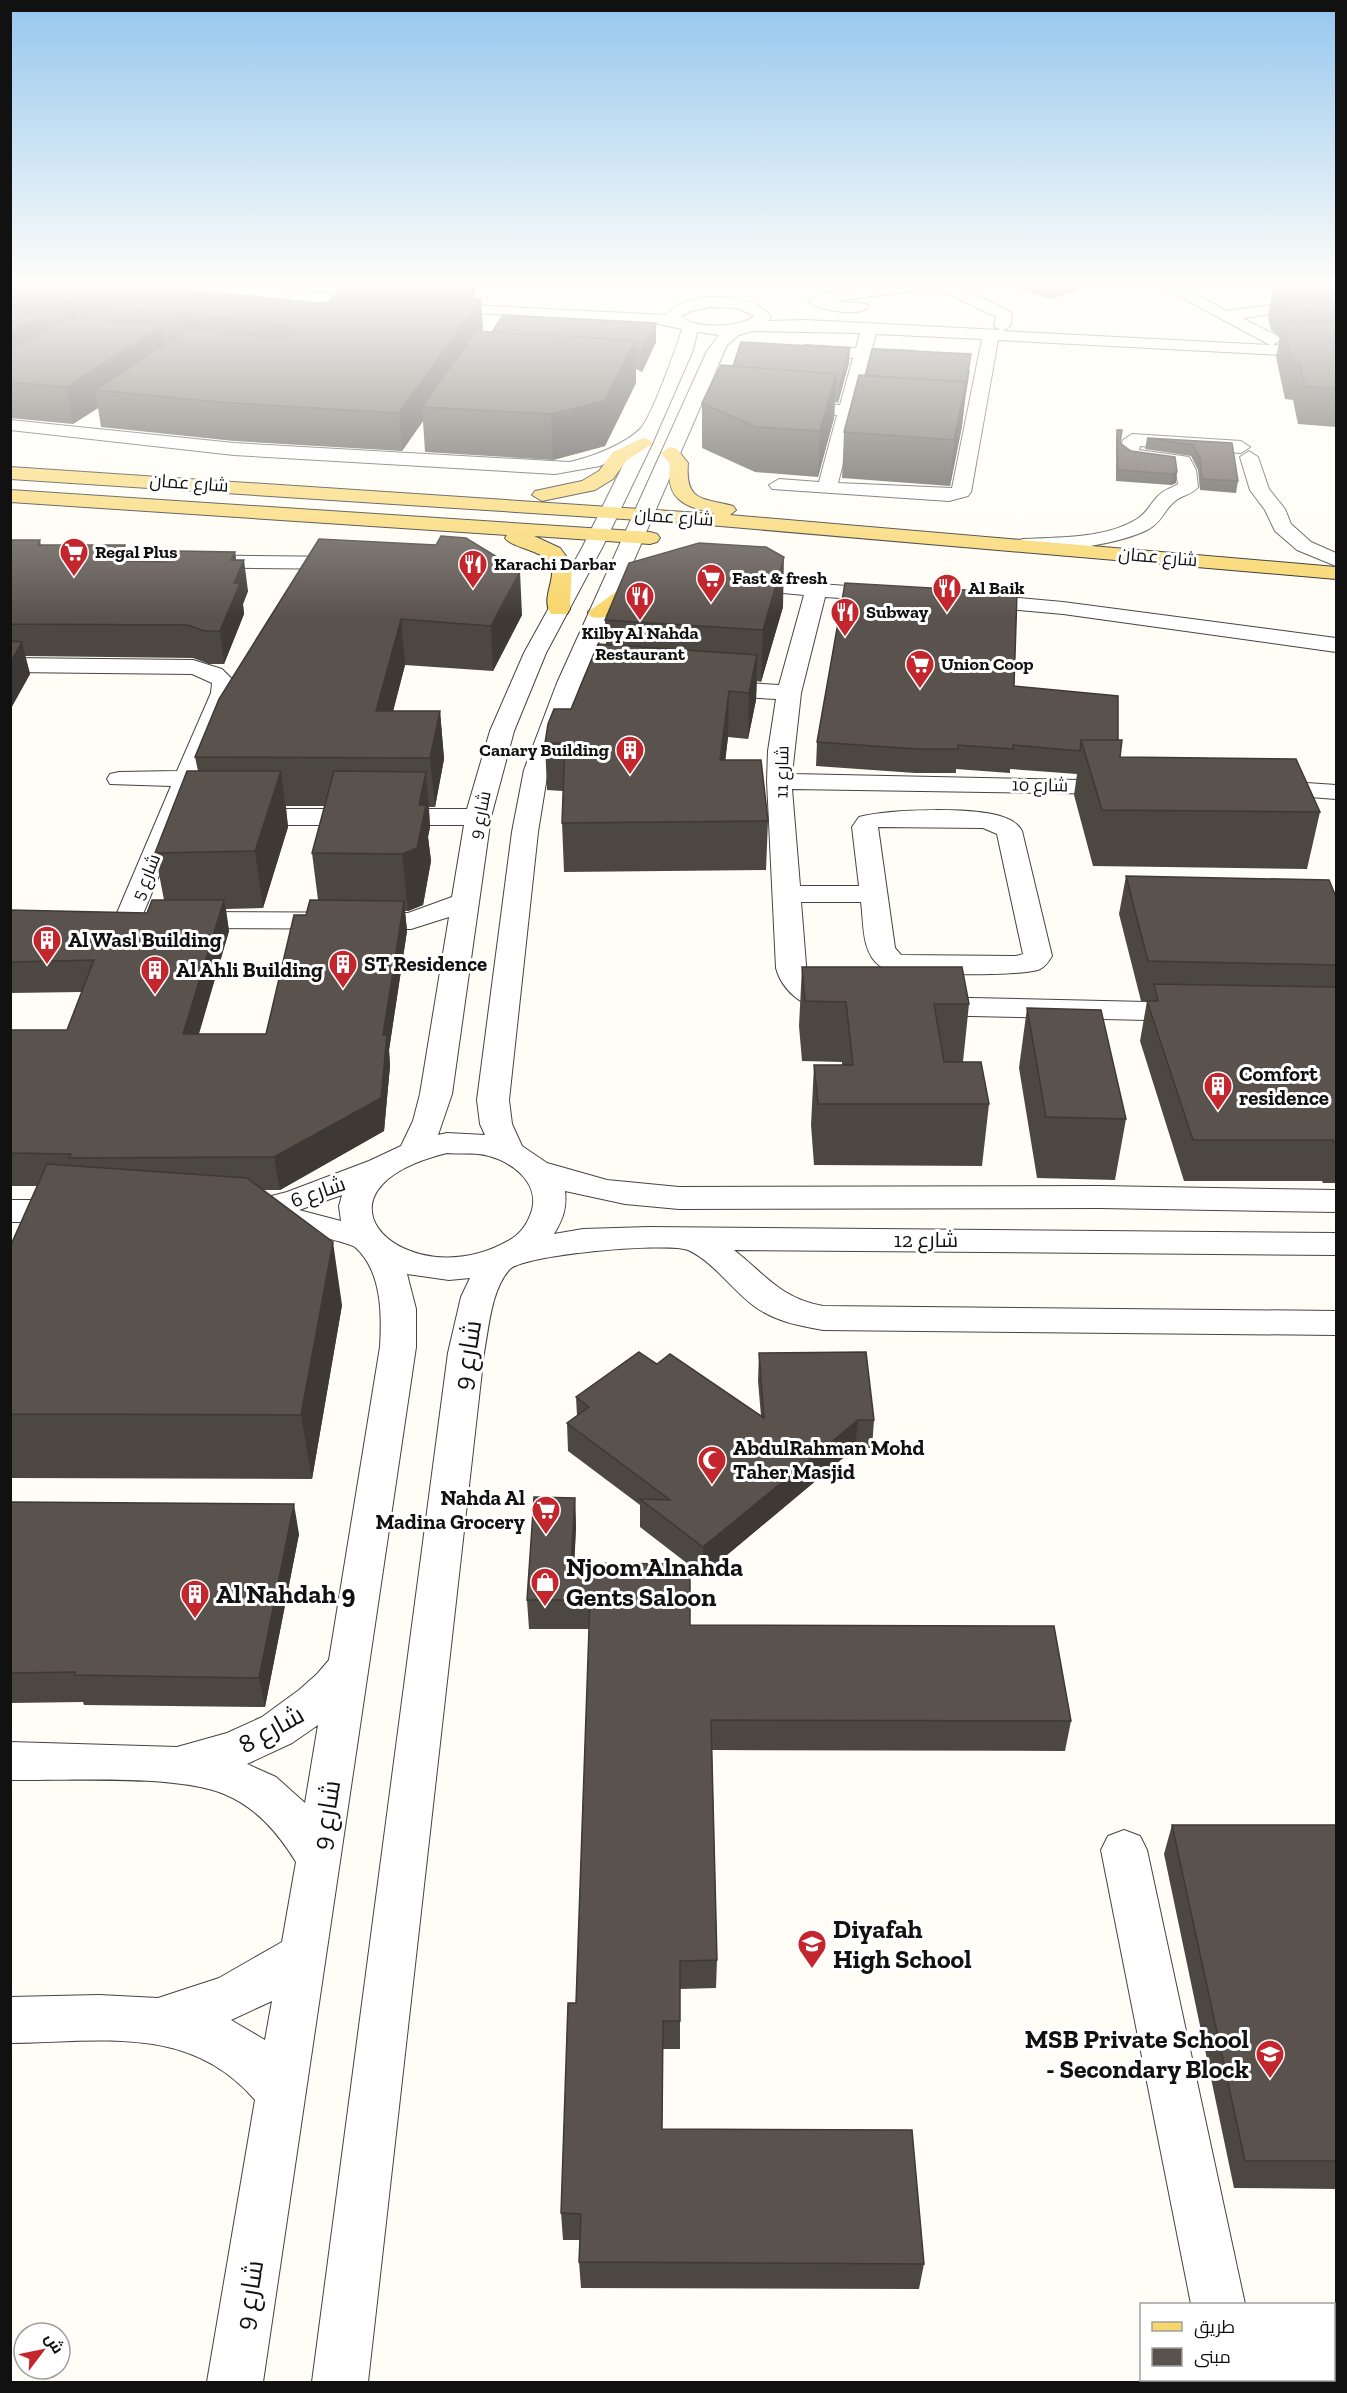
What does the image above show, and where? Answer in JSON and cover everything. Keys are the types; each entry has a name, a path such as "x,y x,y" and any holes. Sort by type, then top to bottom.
{"main road":[{"path":"388,496 456,494 531,496 568,492 599,481 612,470 620,456 645,438"},
{"path":"670,453 679,463 676,480 679,489 694,500 724,510 795,519 840,529"},
{"name":"شارع عمان","path":"10,473 388,496 606,518 840,529 1336,573"},
{"name":"شارع عمان","path":"10,496 430,524 606,518"},
{"path":"262,512 357,509 606,518"},
{"path":"640,520 674,526 890,540 961,539"},
{"name":"شارع عمان","path":"640,520 672,539"},
{"path":"430,524 467,532 517,538 547,549 562,565 562,576 557,591 559,609"},
{"path":"599,612 625,595 640,571 660,559"}],"street":[{"name":"شارع 9","path":"415,1150 429,1121 436,1094 464,902 478,817 488,776 510,711 535,653 606,518 665,394"},
{"path":"510,1152 496,1124 493,1100 529,796 569,683 696,394"},
{"path":"826,488 851,394"},
{"path":"779,485 957,494 963,488 980,394"},
{"path":"770,402 912,410"},
{"path":"953,412 976,414"},
{"path":"76,433 95,420"},
{"path":"10,425 224,448 408,460 577,467 602,461 645,438"},
{"path":"1023,545 1099,538 1126,532 1153,519 1162,510 1166,498 1193,479 1185,464 1179,460 1131,454 1130,441 1139,439 1250,471 1275,509 1281,527 1291,537 1313,551 1336,560"},
{"path":"408,460 421,441"},
{"path":"1233,472 1250,471"},
{"path":"10,559 364,564"},
{"path":"732,583 911,596"},
{"name":"شارع 11","path":"816,590 789,693 780,751 779,781 791,957 788,968 792,980 803,990 837,1004 869,1004"},
{"path":"946,598 1063,608 1336,645"},
{"name":"شارع 5","path":"10,665 176,666 201,682 218,701 189,804 116,920 411,921"},
{"path":"686,686 789,693"},
{"name":"شارع 10","path":"779,781 1144,786"},
{"path":"116,787 189,804 478,817"},
{"path":"1245,788 1336,792"},
{"path":"976,820 999,824 1011,835 1038,956 1030,963 1016,965 904,964 891,961 881,950 873,887 865,827 871,821 976,820"},
{"path":"786,886 873,887"},
{"path":"411,921 464,902"},
{"path":"411,921 437,932 457,946"},
{"path":"902,1005 1219,1013"},
{"path":"447,1143 480,1144 510,1152 538,1171 548,1186 551,1203 546,1221 534,1237 506,1256 472,1267 437,1269 397,1261 370,1244 354,1213 360,1189 380,1168 415,1150 447,1143"},
{"name":"شارع 6","path":"370,1244 243,1211 298,1200 380,1168"},
{"name":"شارع 12","path":"538,1171 560,1180 610,1192 679,1198 1100,1197 1336,1201"},
{"path":"10,1211 104,1211"},
{"path":"694,1238 722,1258 756,1292 770,1302 804,1316 1336,1323"},
{"name":"شارع 12","path":"506,1256 583,1240 694,1238 1336,1244"},
{"name":"شارع 9","path":"235,2382 319,1859 400,1327 395,1287 370,1244"},
{"name":"شارع 9","path":"340,2382 466,1353 478,1297 506,1256"},
{"name":"شارع 8","path":"177,1764 245,1748 277,1732 313,1706 329,1691 348,1667"},
{"name":"شارع 8","path":"10,1761 177,1764 235,1778 261,1791 285,1810 304,1832 319,1859"},
{"path":"1124,1850 1218,2303"},
{"path":"160,2020 201,2010 240,1995 273,1976 304,1954"},
{"path":"10,2020 160,2020 189,2027 216,2037 241,2052 263,2071 282,2093"}],"building":[{"path":"133,394 413,394 399,413 229,403"},
{"path":"431,394 608,394 604,401 551,414 422,407"},
{"path":"707,394 830,394 820,431 756,427 702,403"},
{"path":"854,394 964,394 954,440 844,432"},
{"path":"1117,430 1122,430 1120,443 1131,451 1175,457 1177,472 1173,474 1118,470"},
{"path":"1147,438 1232,443 1238,481 1202,479 1200,458 1193,445"},
{"path":"441,536 466,538 520,571 491,626 401,619 376,711 440,711 430,758 195,757 219,699 319,539 436,545"},
{"path":"10,540 40,540 38,545 125,545 117,561 172,562 177,551 235,552 231,560 244,560 234,583 240,583 220,631 204,631 188,625 10,624"},
{"path":"699,543 766,547 784,557 763,630 605,620 629,563"},
{"name":"Union Coop","path":"845,583 1017,593 1014,686 1118,696 1118,740 1081,740 1080,751 1013,745 1013,749 958,745 958,749 917,749 817,742"},
{"path":"10,641 22,642 10,663"},
{"path":"598,644 757,655 749,693 729,691 720,760 761,760 768,821 562,823 565,743 545,743 548,724 554,709 571,709"},
{"path":"1081,740 1122,740 1120,757 1296,759 1320,812 1102,810"},
{"path":"187,771 281,771 255,851 155,853"},
{"path":"334,771 426,772 419,805 426,805 417,848 402,854 312,853"},
{"path":"1126,876 1329,880 1336,897 1336,965 1148,961"},
{"path":"152,900 224,900 183,1034 266,1034 294,915 306,915 310,900 404,901 383,1035 387,1035 381,1098 274,1157 69,1158 71,1154 10,1153 10,1030 67,1030 94,960 10,962 10,910 147,913"},
{"path":"802,967 962,967 969,1004 934,1004 944,1062 981,1062 989,1104 818,1104 814,1065 853,1065 846,1002 805,1001"},
{"path":"1154,984 1336,987 1336,1142 1333,1140 1193,1140 1147,1001 1158,1001"},
{"path":"1027,1008 1101,1010 1126,1119 1046,1117"},
{"path":"47,1164 247,1178 333,1242 301,1415 10,1414 10,1247"},
{"path":"639,1352 657,1364 670,1354 764,1418 759,1353 866,1352 874,1420 858,1420 703,1547 640,1499 670,1500 567,1423 589,1407 576,1397"},
{"path":"534,1497 575,1498 571,1563 690,1564 690,1625 1054,1626 1071,1721 711,1720 717,1960 680,1961 680,2021 663,2021 662,2129 912,2130 924,2264 579,2262 581,2214 561,2213 568,2003 576,2003 590,1600 527,1600"},
{"path":"10,1502 294,1504 259,1678 75,1675 75,1672 10,1673"},
{"path":"1172,1825 1336,1825 1336,2161 1245,2161"}],"place":[{"name":"Regal Plus","path":"74,578"},
{"name":"Karachi Darbar","path":"473,590"},
{"name":"Fast & fresh","path":"711,604"},
{"name":"Al Baik","path":"947,614"},
{"name":"Kilby Al Nahda Restaurant","path":"640,622"},
{"name":"Subway","path":"845,638"},
{"name":"Union Coop","path":"920,690"},
{"name":"Canary Building","path":"630,776"},
{"name":"Al Wasl Building","path":"47,966"},
{"name":"ST Residence","path":"343,990"},
{"name":"Al Ahli Building","path":"155,996"},
{"name":"Comfort residence","path":"1218,1112"},
{"name":"AbdulRahman Mohd Taher Masjid","path":"712,1486"},
{"name":"Nahda Al Madina Grocery","path":"546,1536"},
{"name":"Njoom Alnahda Gents Saloon","path":"545,1608"},
{"name":"Al Nahdah 9","path":"195,1620"},
{"name":"Diyafah High School","path":"812,1970"},
{"name":"MSB Private School - Secondary Block","path":"1270,2080"}]}
